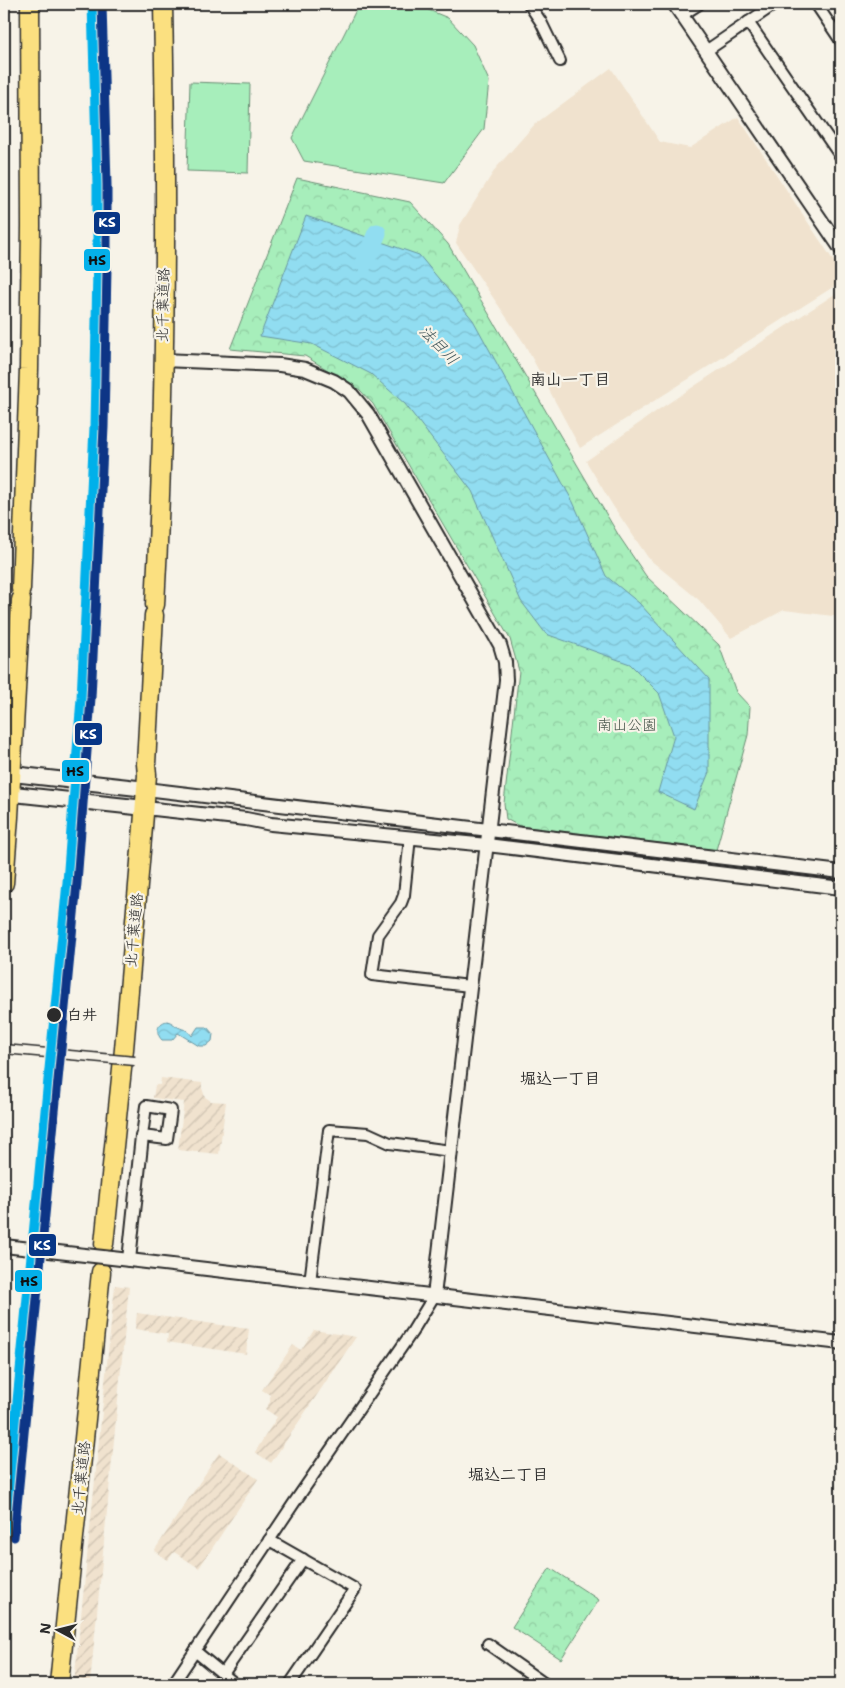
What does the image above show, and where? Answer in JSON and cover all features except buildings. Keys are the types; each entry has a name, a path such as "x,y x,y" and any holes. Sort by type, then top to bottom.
{"highway":[{"path":"4,883 11,793 21,595 29,369 31,226 30,4"},
{"name":"北千葉道路","path":"59,1684 106,1258 124,1049 142,789 147,775 146,764 159,524 163,360 164,4"}],"main road":[{"path":"12,774 142,789"},
{"path":"11,793 141,807"}],"street":[{"path":"529,4 541,22 560,61"},
{"path":"674,4 841,249"},
{"path":"682,15 698,4"},
{"path":"706,51 775,4"},
{"path":"816,4 841,41"},
{"path":"748,22 841,157"},
{"path":"163,360 280,365 305,369 334,381 348,391 368,414 500,645 506,680 434,1296 412,1332 173,1684"},
{"path":"142,789 841,872"},
{"path":"141,807 246,819 271,824 487,845 841,888"},
{"path":"410,837 404,895 401,903 378,935 372,975 470,986"},
{"path":"4,1049 136,1061"},
{"path":"310,1282 329,1130 368,1134 390,1143 451,1151"},
{"path":"129,1260 142,1136"},
{"path":"4,1246 841,1343"},
{"path":"269,1540 355,1589 290,1684"},
{"path":"223,1674 303,1559"},
{"path":"488,1644 545,1684"},
{"path":"196,1651 235,1684"}],"shaded area":[{"path":"611,68 660,142 690,148 738,117 841,272 841,282 580,448 524,343 456,243 460,225 496,168 535,124"},
{"path":"841,290 841,617 784,610 731,638 699,600 649,559 613,506 586,461 658,410"},
{"path":"161,1078 202,1083 205,1097 211,1101 226,1102 219,1154 178,1150 184,1102 153,1098 155,1085 160,1085"},
{"path":"115,1285 129,1287 90,1684 74,1684"},
{"path":"137,1313 249,1329 246,1354 167,1342 168,1334 135,1329"},
{"path":"314,1330 356,1337 271,1463 255,1452 277,1417 265,1409 270,1402 270,1395 262,1390 293,1345 301,1350"},
{"path":"219,1453 258,1479 199,1568 174,1552 168,1560 154,1551"}],"green space":[{"path":"359,4 414,4 448,18 473,45 489,81 484,129 444,183 304,161 292,138"},
{"path":"190,82 250,84 248,173 187,171"},
{"name":"南山公園","path":"297,178 410,202 448,244 619,536 646,576 719,645 736,692 750,707 748,735 716,850 519,826 506,819 504,803 519,671 510,639 373,404 360,390 305,356 230,349"},
{"path":"4,251 9,251 8,329 4,389"},
{"path":"550,1568 599,1600 561,1659 512,1627"}],"water":[{"path":"306,216 419,255 473,320 573,502 606,576 639,603 709,679 709,772 694,809 658,792 674,736 659,693 630,664 546,634 521,601 472,491 405,404 371,374 312,344 260,336"},
{"path":"167,1021 187,1031 192,1036 198,1027 207,1027 213,1034 212,1041 206,1046 199,1046 178,1033 172,1040 162,1040 158,1034 158,1029 161,1024"}],"waterway":[{"name":"法目川","path":"365,262 377,233"}],"transit line":[{"name":"HS","path":"4,1536 67,882 81,698 94,427 97,267 97,185 92,4"},
{"name":"KS","path":"14,1537 77,883 91,698 104,427 107,267 107,185 102,4"}],"place":[{"name":"白井","path":"54,1015"}],"district":[{"name":"南山一丁目","path":"570,379"},
{"name":"堀込一丁目","path":"560,1078"},
{"name":"堀込二丁目","path":"508,1474"}]}
